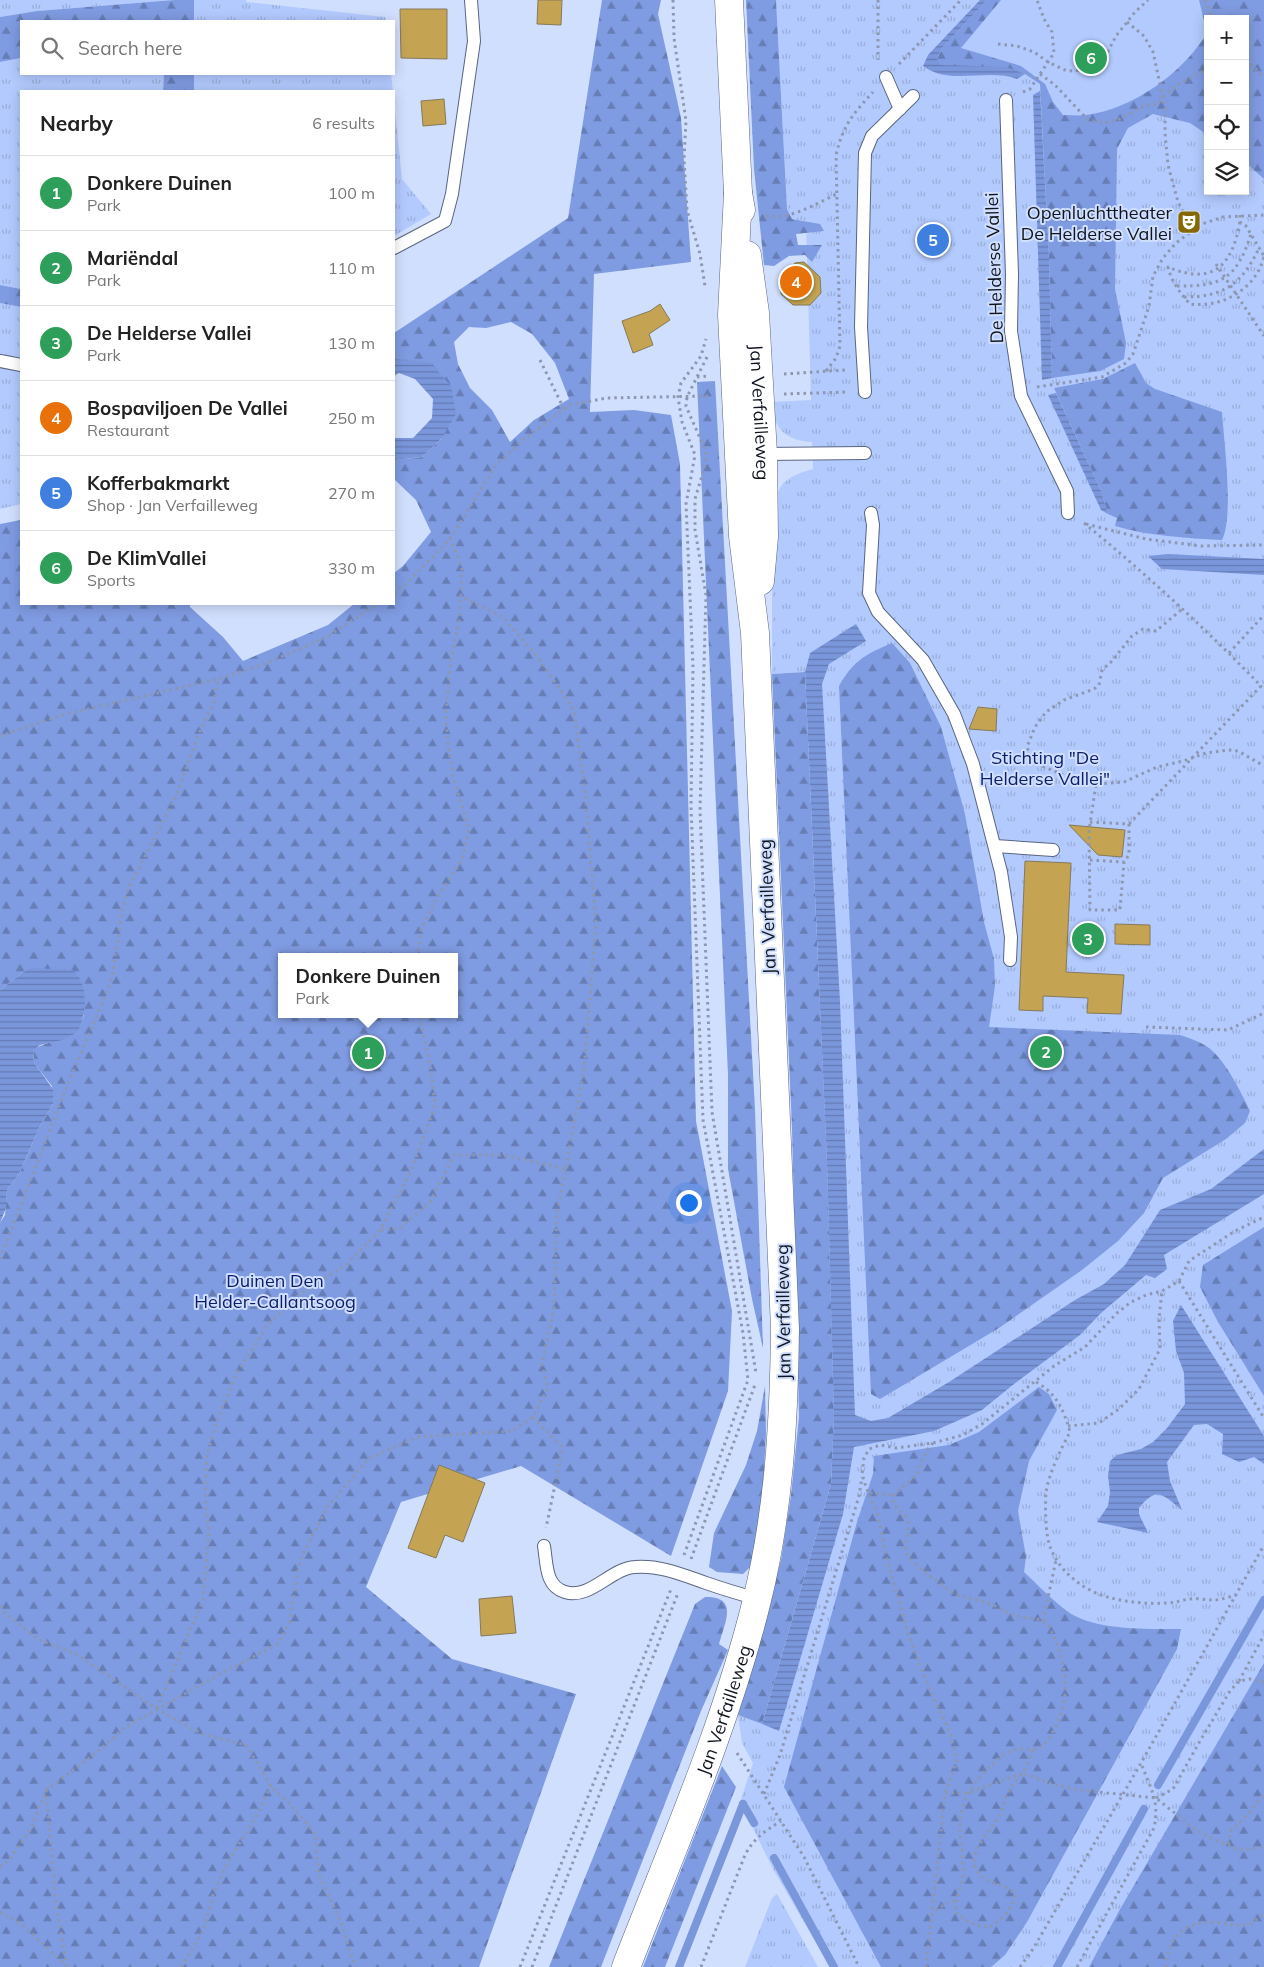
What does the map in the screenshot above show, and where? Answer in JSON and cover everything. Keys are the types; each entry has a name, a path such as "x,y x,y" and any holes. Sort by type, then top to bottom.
{"street":[{"name":"Jan Verfailleweg","path":"626,1967 720,1728 758,1599 769,1543 782,1435 786,1329 755,632 743,536 758,374 755,313 739,202 729,0"},
{"name":"Jan Verfailleweg","path":"739,202 732,315 751,454"}],"lane":[{"path":"395,247 445,221 452,194 474,41 471,0"},
{"path":"886,78 900,109"},
{"path":"865,392 862,327 865,153 872,136 913,96"},
{"name":"De Helderse Vallei","path":"1006,100 1012,274 1011,331 1021,396 1067,491 1068,513"},
{"path":"0,360 20,365"},
{"path":"751,454 865,453"},
{"path":"871,513 873,525 869,593 878,612 923,660 954,714 973,764 1001,872 1011,938 1010,960"},
{"path":"995,846 1053,850"},
{"path":"544,1546 549,1579 555,1588 566,1593 583,1591 630,1567 648,1566 758,1599"}],"path":[{"path":"673,0 674,38 686,121 684,160 686,210 700,254 706,292"},
{"path":"878,0 878,67"},
{"path":"1006,100 1030,89 1054,53 1052,32 1044,19 1037,0"},
{"path":"998,44 1017,46 1034,52 1048,62 1068,71 1089,70 1105,57 1116,36 1148,0"},
{"path":"1205,0 1211,15"},
{"path":"1127,22 1144,36 1152,52 1166,107 1164,133 1168,165 1178,202 1193,230"},
{"path":"1249,63 1264,78"},
{"path":"1040,74 1055,85 1088,120 1105,123 1120,120 1146,105 1158,104 1163,96 1181,82 1204,71"},
{"path":"739,202 772,216 800,212 837,194"},
{"path":"1160,263 1193,275 1205,274 1217,266 1233,250 1240,215"},
{"path":"1021,396 1031,388 1102,377 1126,363 1133,354 1149,306 1153,276 1160,263 1176,243 1193,230 1223,217 1264,215"},
{"path":"1168,267 1176,286 1190,304 1202,306 1220,303 1237,294 1252,281 1261,268 1264,256 1246,226 1240,222"},
{"path":"1176,286 1203,286 1215,283 1226,277 1243,256 1250,234"},
{"path":"1184,297 1209,295 1232,286 1251,264 1259,248"},
{"path":"1217,266 1264,336"},
{"path":"520,1967 681,1575 748,1380 743,1332 703,1120 690,807 693,667 686,504 695,455 682,422 678,397 681,383 701,356 708,334"},
{"path":"540,360 564,409"},
{"path":"758,374 826,371"},
{"path":"532,1967 757,1379 712,1112 700,810 706,595 695,530 695,499 706,459 706,452 686,406 686,397 696,377"},
{"path":"395,592 404,586 450,539 496,465 524,438 564,409 570,405 607,398 686,397"},
{"path":"1068,513 1084,523 1118,552 1230,653 1263,688 1129,824 1129,855 1124,862 1120,910 1090,910 1090,822 1096,784"},
{"path":"1084,523 1146,539 1201,546 1264,545"},
{"path":"418,953 421,929 438,896 462,860 469,829 453,776 446,711 451,659 460,615 462,567 450,539"},
{"path":"0,1867 8,1861 30,1829 46,1790 96,1753 124,1728 278,1644 289,1624 300,1560 328,1506 368,1459 417,1437 512,1431 532,1417 548,1388 542,1363 554,1310 558,1214 584,1070 596,923 585,791 574,710 537,656 503,617 460,596"},
{"path":"0,736 62,716 218,679 298,651 327,637 375,605"},
{"path":"1182,610 1156,631 1143,629 1132,636 1112,661 1102,670 1099,685 1094,689 1064,700 1046,712 1035,726 1027,747 1032,762 1081,782 1096,784 1124,782 1157,767 1206,753 1228,750 1238,751 1264,766"},
{"path":"1230,653 1264,615"},
{"path":"0,1259 112,979 123,906 128,889 182,781 200,731 214,702 218,679"},
{"path":"1090,822 1129,824"},
{"path":"1090,860 1124,862"},
{"path":"1146,1027 1228,1030 1264,1013"},
{"path":"157,1709 203,1600 209,1531 205,1498 207,1455 219,1416 238,1371 270,1322 299,1295 347,1264 380,1230 411,1171 435,1106 431,1069 420,1018"},
{"path":"380,1230 400,1228 430,1202 454,1156 503,1155 566,1169"},
{"path":"764,1794 780,1755 860,1496 864,1458 869,1449 880,1445 896,1448 934,1443 963,1435 982,1424 1054,1366 1085,1347 1117,1313 1131,1302 1146,1295 1162,1291 1179,1281 1189,1261 1235,1232 1264,1217"},
{"path":"1179,1281 1264,1418"},
{"path":"1068,1426 1099,1423 1119,1409 1139,1389 1160,1349 1159,1319 1162,1291"},
{"path":"1036,1382 1054,1394 1061,1405 1070,1432 1060,1450 1046,1492 1046,1524 1050,1547 1056,1560 1071,1577 1090,1591 1111,1598 1152,1603 1174,1602 1191,1598 1216,1600 1236,1595"},
{"path":"532,1417 561,1446 544,1546"},
{"path":"934,1443 927,1450 917,1474 894,1495 892,1500 894,1505 907,1517 909,1526 906,1539 906,1553 916,1564 956,1594 988,1603 1019,1616 1043,1621 1051,1629 1067,1685 1063,1708 1056,1726 1042,1746 1033,1750 1014,1750 997,1760 980,1777 968,1793 960,1810 959,1826 964,1874 955,1900 956,1912 968,1922 988,1928 1000,1920 1014,1902 1015,1895 1010,1888 984,1880 976,1868 974,1857 1000,1816 1008,1792 1023,1773 1033,1750"},
{"path":"862,1474 878,1516 887,1559 908,1633 932,1695 952,1735 957,1761 945,1793 926,1967"},
{"path":"869,1493 894,1495"},
{"path":"1020,1967 1033,1949 1141,1763 1264,1545"},
{"path":"1043,1621 1056,1560"},
{"path":"0,1606 5,1613 38,1639 78,1655 157,1709 202,1734 246,1745 271,1786 296,1811 316,1835 318,1873 341,1922 355,1967"},
{"path":"1156,1798 1173,1789 1230,1691 1239,1681 1264,1635"},
{"path":"1239,1681 1250,1679 1264,1682"},
{"path":"720,1728 804,1857 859,1967"},
{"path":"1077,1967 1154,1828 1157,1817 1156,1798 1141,1763"},
{"path":"945,1793 968,1793 1023,1773 1078,1790 1156,1798 1196,1831 1220,1842 1240,1850 1264,1847"},
{"path":"181,1967 203,1932 214,1891 227,1864 258,1813 271,1786"},
{"path":"46,1790 56,1904 67,1966"},
{"path":"1228,1844 1230,1832 1247,1815 1264,1793"},
{"path":"701,1967 745,1855 752,1842 763,1832 781,1821"},
{"path":"931,1915 940,1906 955,1900"},
{"path":"0,1912 21,1924 67,1966"},
{"path":"1166,1967 1168,1952 1179,1932 1186,1927 1209,1922 1234,1926 1250,1924 1264,1913"}],"green space":[{"path":"0,0 174,0 37,11 0,17"},
{"path":"194,0 246,0 246,2 385,17 386,20 194,20"},
{"path":"194,0 194,20 20,20 20,58 0,62 0,17 37,11"},
{"name":"Duinen Den Helder-Callantsoog","path":"602,0 661,0 658,14 681,118 691,262 594,274 590,412 634,410 671,415 680,464 696,1121 732,1311 728,1391 671,1556 521,1466 401,1502 366,1587 452,1659 576,1694 479,1967 0,1967 0,1223 5,1215 7,1190 19,1174 39,1128 54,1102 52,1086 34,1062 33,1051 40,1046 77,1033 84,1015 26,970 0,990 0,524 20,520 20,605 190,605 223,637 243,661 328,625 353,605 395,605 395,572 403,566 431,532 416,500 395,480 395,460 422,457 442,438 430,363 395,360 395,332 568,218","holes":["511,322 532,334 555,363 569,399 534,420 510,442 492,410 470,388 458,364 454,342 469,327 486,328"]},
{"path":"746,0 776,0 787,209 792,219 820,224 824,231 796,234 798,245 822,245 812,262 805,255 789,256 774,266 764,265 754,169"},
{"name":"Stichting \"De Helderse Vallei\"","path":"776,0 1264,0 1264,1967 830,1967 773,1869 740,1802 753,1763 742,1743 738,1715 764,1725 833,1513 810,653 805,672 772,674 772,517 774,506 782,485 787,480 802,472 813,469 812,442 795,439 782,431 775,419 771,402 811,400 806,221 792,219 787,209"},
{"path":"987,0 1264,0 1264,179 1249,166 1249,15 1204,15 1204,132 1190,123 1153,114 1128,128 1117,149 1115,289 1126,343 1124,359 1100,371 1052,378 1049,258 1040,84 1025,74 942,65 937,59 942,48"},
{"path":"1001,0 1199,0 1204,21 1204,38 1185,62 1171,75 1139,97 1104,111 1083,115 1063,115 1053,102 1045,84 1021,66 961,48"},
{"path":"20,58 20,75 164,75 163,90 20,90 20,289 0,285 0,62"},
{"path":"164,75 194,75 194,90 163,90"},
{"path":"194,75 391,75 393,90 194,90"},
{"path":"395,112 402,179 431,214 395,235"},
{"path":"0,285 20,289 20,307 0,303"},
{"path":"0,303 20,307 20,504 0,509"},
{"path":"1135,363 1146,383 1155,389 1222,412 1228,497 1226,529 1222,540 1141,532 1115,526 1117,518 1108,514 1101,491 1054,388 1103,379"},
{"path":"715,381 755,1109 763,1348 728,1169 728,1075 697,382"},
{"path":"892,643 910,663 941,727 965,814 984,922 994,959 995,986 989,1027 1180,1035 1197,1041 1213,1051 1225,1066 1250,1111 1245,1123 1226,1139 1163,1178 1144,1213 1118,1241 1082,1270 999,1328 880,1399 871,1394 839,686 844,677 861,659"},
{"path":"805,672 827,1161 834,1416 831,1484 762,1724 738,1715 781,1560 791,1495 799,1417 792,1128 772,674"},
{"path":"1264,1227 1264,1396 1218,1322 1200,1287 1203,1265"},
{"path":"765,1386 766,1433 762,1510 752,1565 743,1574 717,1572 709,1567 714,1533 746,1465 757,1431"},
{"path":"1039,1387 1049,1394 1057,1410 1029,1461 1018,1511 1026,1557 1024,1572 1056,1602 1078,1618 1122,1628 1181,1629 1177,1649 1027,1922 1005,1955 991,1967 881,1967 784,1787 857,1522 873,1474 874,1456 949,1445 979,1432"},
{"path":"705,1597 723,1601 726,1606 726,1620 719,1644 728,1650 701,1711 601,1967 549,1967 695,1604"},
{"path":"1264,1663 1264,1967 1089,1967 1119,1911"},
{"path":"722,1766 736,1787 665,1967 643,1967"},
{"path":"777,1894 818,1967 745,1967 772,1898"}],"shaded area":[{"path":"980,0 987,0 942,48 937,59 942,65 1006,67 1025,74 1017,79 994,75 945,75 933,72 923,66 928,55"},
{"path":"1040,91 1049,258 1052,378 1042,380 1033,95"},
{"path":"395,360 430,362 451,386 456,414 442,438 422,457 395,460 395,438 413,438 432,418 433,399 415,379 399,373 395,375"},
{"path":"1056,393 1101,491 1108,514 1101,510 1048,395"},
{"path":"1168,554 1264,559 1264,575 1162,569 1148,556"},
{"path":"856,624 866,641 829,664 822,684 840,1001 855,1415 871,1421 888,1418 949,1382 1075,1300 1104,1284 1125,1265 1160,1210 1211,1189 1264,1149 1264,1194 1164,1255 1167,1269 1155,1278 1146,1275 1101,1313 1080,1335 982,1410 934,1431 854,1447 843,1514 779,1731 762,1724 831,1484 834,1416 827,1161 805,672 810,653"},
{"path":"32,968 73,970 82,983 84,991 83,1018 77,1033 62,1040 40,1045 33,1051 34,1062 53,1089 54,1102 39,1128 19,1174 7,1190 6,1208 0,1223 0,990 26,970"},
{"path":"1181,1305 1264,1436 1264,1464 1254,1457 1239,1462 1222,1454 1223,1434 1207,1424 1194,1425 1167,1462 1170,1481 1182,1510 1165,1497 1156,1495 1151,1496 1139,1508 1139,1514 1148,1533 1097,1522 1108,1506 1110,1461 1117,1455 1141,1449 1153,1442 1167,1428 1185,1404 1184,1373 1176,1351 1173,1321"}],"building":[{"path":"538,0 562,0 561,25 537,24"},
{"path":"400,9 447,9 447,59 401,58"},
{"path":"444,99 446,124 423,126 421,101"},
{"path":"804,262 820,277 821,293 810,305 793,305 781,294 781,279 795,263"},
{"path":"660,304 670,320 649,334 653,345 633,353 622,321 650,311"},
{"path":"978,707 997,709 996,731 969,729"},
{"path":"1069,825 1125,830 1122,857 1098,855"},
{"path":"1025,861 1071,863 1066,972 1124,975 1121,1014 1087,1013 1088,998 1043,996 1043,1011 1019,1010"},
{"path":"1115,924 1150,925 1150,945 1115,944"},
{"path":"439,1465 485,1483 463,1542 445,1535 436,1558 408,1548"},
{"path":"512,1596 516,1633 481,1636 479,1599"}],"waterway":[{"path":"1158,1785 1264,1600"},
{"path":"743,1804 754,1823"},
{"path":"679,1967 743,1804"},
{"path":"1057,1967 1144,1809"},
{"path":"774,1858 834,1967"}],"place":[{"name":"De KlimVallei","path":"1091,58"},
{"name":"Openluchttheater De Helderse Vallei","path":"1189,222"},
{"name":"Kofferbakmarkt","path":"933,240"},
{"name":"Bospaviljoen De Vallei","path":"796,282"},
{"name":"De Helderse Vallei","path":"1088,939"},
{"name":"Mariëndal","path":"1046,1052"},
{"name":"Donkere Duinen","path":"368,1053"}]}
